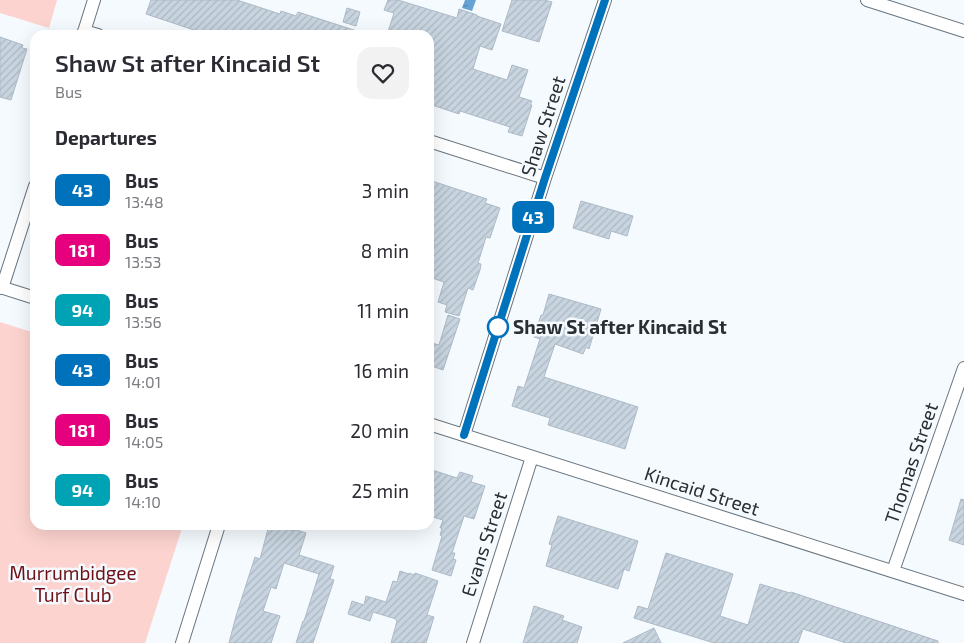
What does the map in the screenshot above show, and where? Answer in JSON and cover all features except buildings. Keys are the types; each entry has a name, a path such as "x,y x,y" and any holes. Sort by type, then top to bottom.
{"street":[{"path":"85,30 94,0"},
{"name":"Shaw Street","path":"464,435 545,178 605,0"},
{"path":"867,0 964,31"},
{"path":"434,143 545,178"},
{"path":"30,201 1,288 30,297"},
{"name":"Thomas Street","path":"893,571 964,368"},
{"name":"Kincaid Street","path":"434,426 964,594"},
{"name":"Evans Street","path":"473,643 532,456"},
{"path":"182,643 217,530"}],"green space":[{"path":"0,0 57,0 49,28 0,13"},
{"name":"Murrumbidgee Turf Club","path":"0,322 30,331 30,530 181,530 145,643 0,643"}],"water":[{"path":"465,0 476,0 472,11 462,8"}],"bus line":[{"name":"43","path":"464,435 545,178 605,0"}],"place":[{"name":"Shaw St after Kincaid St","path":"498,327"}]}
